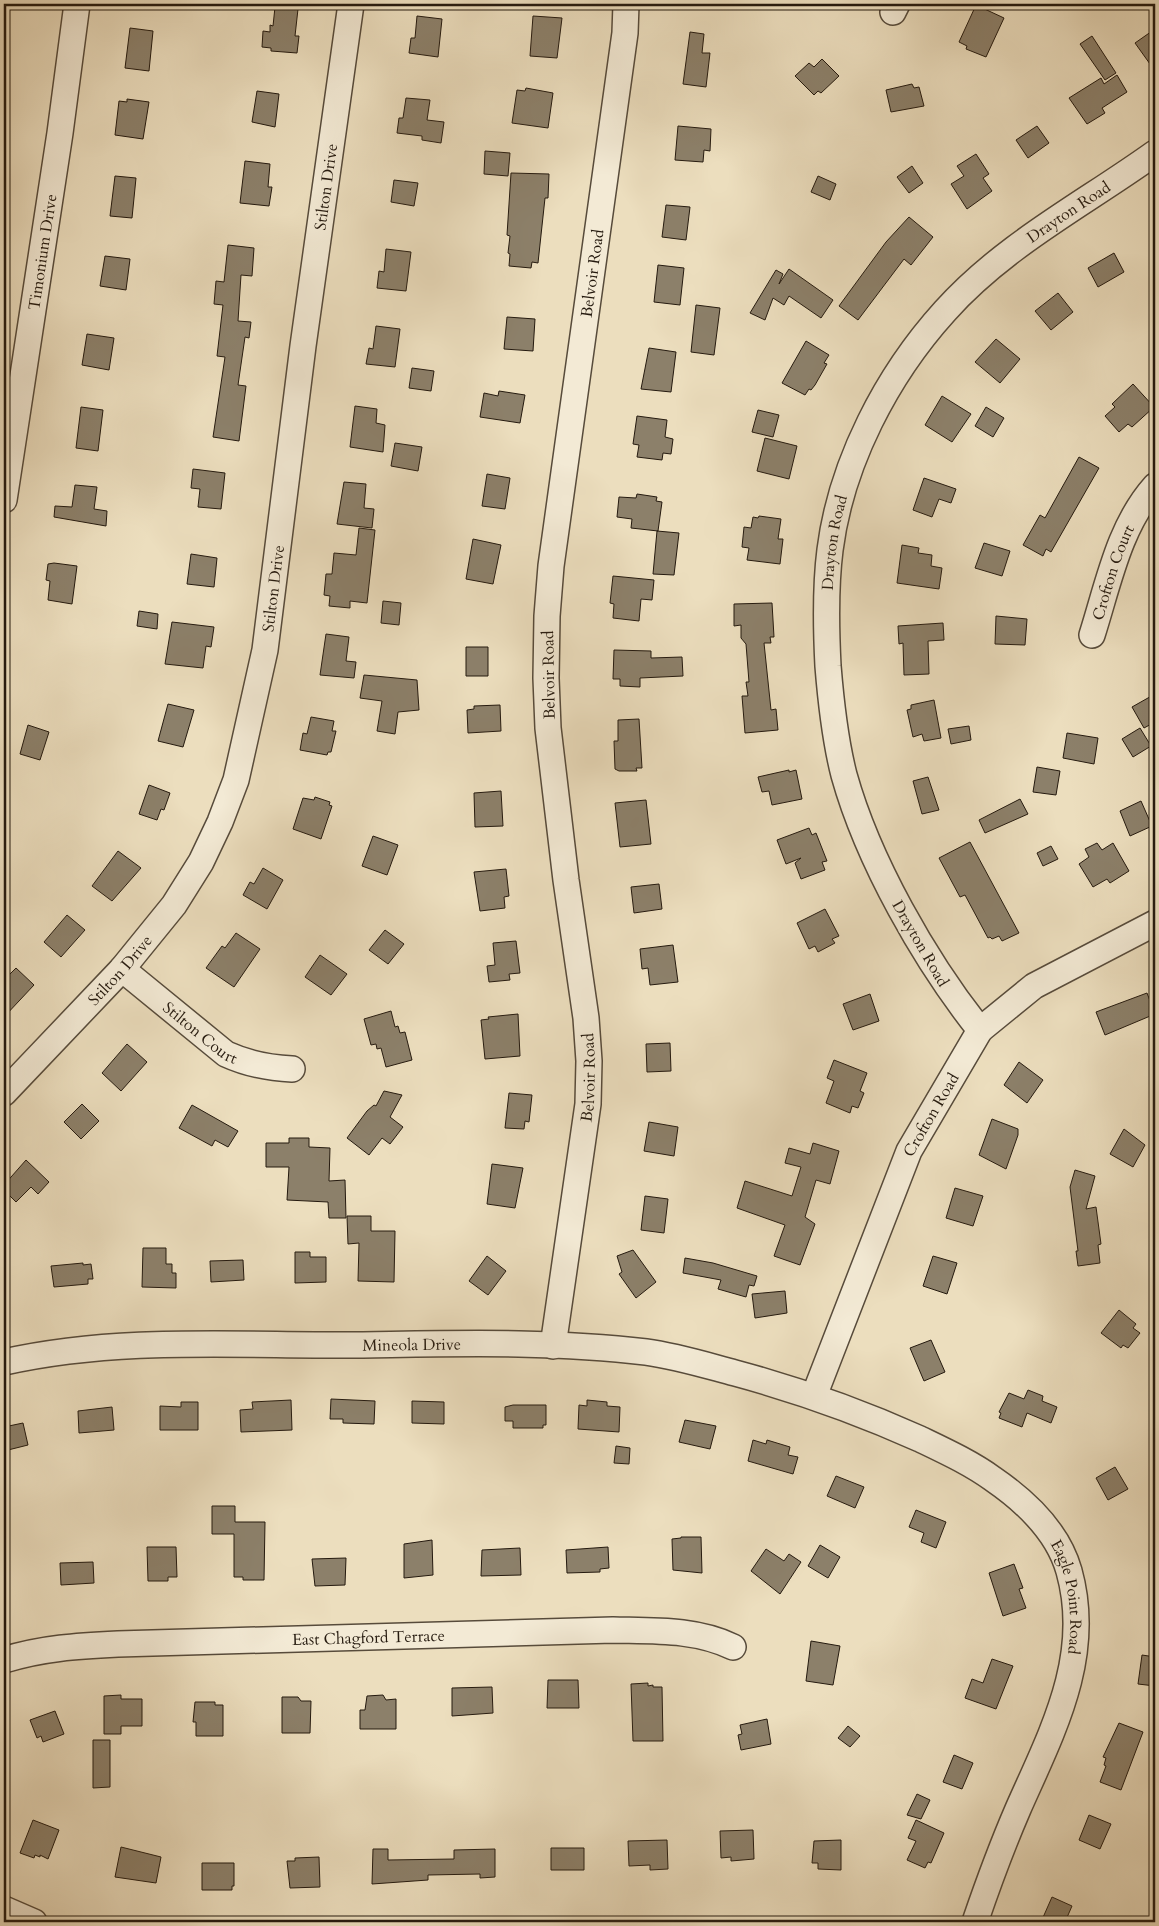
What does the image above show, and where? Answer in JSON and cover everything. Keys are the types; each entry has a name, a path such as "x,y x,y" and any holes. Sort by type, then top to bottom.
{"street":[{"name":"Timonium Drive","path":"4,500 60,133 77,4"},
{"name":"Stilton Drive","path":"4,1093 122,970 169,911 201,862 225,811 236,780 265,650 303,346 351,4"},
{"name":"Belvoir Road","path":"553,1346 588,1104 589,1061 586,1018 566,880 548,728 546,678 547,616 551,566 600,226 625,34 626,4"},
{"name":"Drayton Road","path":"980,1030 952,995 894,896 858,818 844,776 835,733 826,629 830,547 840,503 854,460 872,418 894,379 940,317 976,280 1033,235 1155,153"},
{"name":"Crofton Court","path":"1092,635 1121,544 1134,516 1155,486"},
{"name":"Crofton Road","path":"814,1396 909,1151 980,1030 1034,986 1155,923"},
{"name":"Stilton Court","path":"122,970 226,1054 244,1062 268,1068 292,1069"},
{"name":"Mineola Drive","path":"4,1362 78,1348 167,1343 553,1346 646,1352 688,1360 814,1396"},
{"name":"Eagle Point Road","path":"814,1396 887,1424 940,1449 991,1477 1018,1497 1041,1522 1061,1549 1068,1566 1074,1590 1077,1620 1076,1650 1070,1680 1049,1738 997,1859 974,1922"},
{"name":"East Chagford Terrace","path":"4,1660 55,1648 118,1644 613,1630 669,1631 713,1637 733,1647"},
{"path":"4,1909 34,1922"}],"building":[{"path":"976,5 1004,18 986,57 966,49 967,46 959,42"},
{"path":"275,7 298,9 295,36 299,36 297,53 271,51 271,48 262,47 263,31 270,32 270,25 273,26"},
{"path":"417,16 442,19 438,57 409,53 411,38 415,38"},
{"path":"533,16 562,18 557,58 530,56"},
{"path":"130,28 153,31 149,71 125,68"},
{"path":"1155,29 1155,71 1135,43"},
{"path":"690,32 704,34 702,53 710,53 706,87 683,84"},
{"path":"1092,36 1116,73 1105,80 1080,44"},
{"path":"822,59 839,76 821,93 818,91 814,95 795,76 809,63 814,67"},
{"path":"1117,75 1127,92 1102,108 1105,113 1087,124 1069,98 1101,78 1104,84"},
{"path":"912,84 914,88 919,87 924,106 891,112 886,90"},
{"path":"526,88 553,93 548,128 512,123 517,90 525,91"},
{"path":"257,91 279,94 275,127 252,122"},
{"path":"406,98 430,100 427,120 444,122 441,143 422,140 422,136 397,133 399,118 403,118"},
{"path":"127,99 149,102 143,139 115,135 119,101 127,102"},
{"path":"678,126 711,129 710,151 704,150 703,162 675,160"},
{"path":"1037,126 1049,143 1028,158 1016,140"},
{"path":"485,151 510,153 508,176 484,174"},
{"path":"976,154 989,174 983,178 992,191 967,209 951,184 964,176 957,166"},
{"path":"245,161 270,164 268,187 272,187 269,206 240,203"},
{"path":"912,166 923,183 909,193 897,177"},
{"path":"511,173 549,174 548,198 545,198 538,263 532,262 531,268 509,266 510,236 507,235"},
{"path":"115,176 136,178 132,218 110,216"},
{"path":"818,176 836,184 830,200 811,192"},
{"path":"394,180 418,183 414,206 391,202"},
{"path":"666,205 690,207 686,240 662,237"},
{"path":"909,217 933,237 911,265 904,259 858,320 839,306 886,242"},
{"path":"228,245 254,248 252,276 241,275 238,321 251,322 249,338 245,337 238,385 246,386 239,441 213,437 225,357 217,356 223,305 214,304 216,281 224,282"},
{"path":"386,249 411,252 406,291 377,288 379,271 384,272"},
{"path":"1114,253 1124,272 1098,287 1088,268"},
{"path":"105,256 130,259 126,290 100,286"},
{"path":"658,265 684,268 680,305 654,302"},
{"path":"789,269 833,300 821,318 789,296 784,305 773,298 765,320 750,313 776,270 783,274 779,284"},
{"path":"1058,293 1073,312 1051,330 1035,311"},
{"path":"696,305 720,308 714,355 691,352"},
{"path":"507,317 535,319 533,351 504,349"},
{"path":"376,326 400,329 395,367 366,364 369,348 373,349"},
{"path":"87,334 114,338 109,370 82,365"},
{"path":"996,339 1020,359 1000,383 975,362"},
{"path":"806,341 829,355 824,363 827,364 815,385 805,395 782,383"},
{"path":"649,348 676,352 671,392 641,389"},
{"path":"412,368 434,371 431,391 409,388"},
{"path":"1133,384 1154,407 1132,427 1128,424 1119,432 1105,416 1115,407 1112,404"},
{"path":"499,391 525,395 520,423 480,417 484,393 498,396"},
{"path":"942,396 971,414 952,442 925,425"},
{"path":"355,406 377,409 376,423 385,425 383,452 350,447"},
{"path":"81,407 103,410 98,451 76,448"},
{"path":"986,407 1004,418 993,437 975,426"},
{"path":"758,410 779,415 773,437 752,432"},
{"path":"637,416 667,420 665,437 673,439 671,454 663,453 662,460 637,457 639,445 633,444"},
{"path":"765,438 797,446 789,479 757,471"},
{"path":"395,443 422,447 418,471 391,466"},
{"path":"1079,457 1099,468 1051,552 1046,549 1043,556 1023,545 1040,515 1045,518"},
{"path":"193,469 225,473 221,509 198,507 200,489 191,488"},
{"path":"487,474 510,478 505,509 482,506"},
{"path":"924,478 956,489 951,503 939,499 932,517 913,510"},
{"path":"344,482 366,484 364,508 374,509 372,528 337,524"},
{"path":"75,485 97,487 94,509 107,511 106,526 54,517 55,506 72,507"},
{"path":"637,494 657,497 656,501 662,502 658,531 631,528 632,519 617,517 619,497 636,498"},
{"path":"759,516 781,519 778,539 783,539 780,564 747,560 749,548 742,547 744,527 751,528 753,517 758,518"},
{"path":"359,528 375,530 367,603 350,601 350,608 329,606 330,596 324,595 326,574 332,574 334,553 356,555"},
{"path":"657,531 679,533 674,575 653,574"},
{"path":"473,539 501,545 493,584 466,579"},
{"path":"984,543 1010,551 1002,576 975,568"},
{"path":"902,545 919,548 918,553 932,555 931,566 942,568 939,589 897,583"},
{"path":"191,554 217,558 214,587 187,584"},
{"path":"48,564 77,566 72,604 48,600 50,581 46,580"},
{"path":"613,576 654,580 652,600 641,599 639,621 613,618 614,604 610,603"},
{"path":"383,601 401,603 399,625 381,623"},
{"path":"772,603 774,637 770,637 771,643 764,643 771,710 776,709 778,730 745,733 742,696 748,696 746,682 749,682 746,644 741,638 741,625 734,626 734,604"},
{"path":"139,611 158,614 157,629 137,626"},
{"path":"996,616 1027,619 1025,645 995,644"},
{"path":"172,622 214,627 211,647 206,646 203,668 165,664"},
{"path":"943,623 944,640 928,641 929,674 904,675 903,643 899,644 898,626"},
{"path":"326,634 349,637 346,661 356,662 354,678 320,675"},
{"path":"466,647 488,647 488,676 466,676"},
{"path":"614,650 651,651 651,658 682,657 683,676 640,678 640,687 620,686 620,679 613,679"},
{"path":"364,675 417,680 419,710 398,712 395,734 377,731 382,701 360,698"},
{"path":"1155,694 1155,722 1144,728 1132,707"},
{"path":"934,700 941,738 924,741 922,734 913,737 907,710 911,709 911,705"},
{"path":"168,704 194,710 183,747 158,741"},
{"path":"500,705 501,731 468,733 467,710 474,709 474,706"},
{"path":"311,717 334,721 332,731 336,731 331,752 328,752 327,755 300,750 303,733 307,734"},
{"path":"639,719 642,768 636,768 637,771 619,771 615,769 614,741 618,741 618,720"},
{"path":"28,725 49,732 40,760 20,754"},
{"path":"969,726 971,740 951,744 948,729"},
{"path":"1140,728 1151,746 1133,757 1122,739"},
{"path":"1067,733 1098,738 1094,764 1063,758"},
{"path":"1037,767 1060,771 1056,795 1033,792"},
{"path":"789,770 789,772 796,770 802,799 772,805 769,791 762,792 758,777"},
{"path":"928,777 939,810 922,814 913,781"},
{"path":"149,785 170,793 164,810 161,809 157,820 139,814"},
{"path":"501,791 503,826 475,827 474,793"},
{"path":"315,797 330,802 329,805 332,806 321,839 293,829 303,798 314,800"},
{"path":"1020,799 1028,814 985,833 979,820"},
{"path":"646,800 651,844 620,847 615,803"},
{"path":"1141,801 1152,826 1130,836 1120,811"},
{"path":"809,828 812,835 816,833 827,861 822,862 825,870 801,879 795,863 801,858 786,864 777,840"},
{"path":"373,836 398,845 387,875 362,866"},
{"path":"970,842 1019,933 1002,941 999,936 992,939 988,938 965,895 960,897 939,858"},
{"path":"1097,843 1102,850 1113,843 1129,871 1110,883 1107,879 1093,887 1079,864 1089,857 1085,849"},
{"path":"1051,846 1058,859 1043,866 1037,853"},
{"path":"118,851 141,868 112,901 92,886"},
{"path":"263,868 283,880 267,909 243,895 250,882 254,884"},
{"path":"506,869 509,896 504,897 505,908 480,911 474,872"},
{"path":"659,884 662,909 634,913 631,887"},
{"path":"825,909 839,936 832,939 835,943 818,952 815,946 809,949 797,923"},
{"path":"67,915 85,930 61,957 44,942"},
{"path":"385,930 404,944 388,964 369,950"},
{"path":"236,933 260,949 234,987 206,968 222,946 225,948"},
{"path":"516,941 520,973 509,974 510,980 489,982 487,966 495,965 493,943"},
{"path":"673,945 678,982 650,985 648,968 642,969 640,949"},
{"path":"320,955 347,974 331,995 305,977"},
{"path":"16,968 34,985 4,1017 4,980"},
{"path":"1147,993 1155,1014 1105,1035 1096,1012"},
{"path":"870,994 879,1021 853,1030 843,1004"},
{"path":"391,1011 395,1027 398,1026 400,1033 405,1032 412,1060 386,1067 381,1048 377,1049 376,1044 371,1045 364,1019"},
{"path":"518,1014 520,1056 485,1059 481,1020 489,1019 488,1017"},
{"path":"670,1043 671,1071 647,1072 646,1044"},
{"path":"127,1044 147,1062 121,1091 102,1073"},
{"path":"834,1060 867,1073 860,1091 864,1093 858,1108 852,1106 850,1113 826,1103 834,1081 827,1078"},
{"path":"1019,1062 1043,1080 1027,1103 1004,1085"},
{"path":"384,1091 402,1095 390,1117 403,1127 390,1144 382,1138 369,1155 347,1138 367,1111 374,1105 376,1106"},
{"path":"509,1093 532,1095 529,1122 525,1121 524,1129 505,1128"},
{"path":"82,1104 99,1121 81,1139 64,1122"},
{"path":"192,1105 238,1131 228,1147 215,1140 212,1146 179,1128"},
{"path":"992,1119 1018,1129 1018,1135 1006,1169 979,1155"},
{"path":"649,1122 678,1127 674,1156 644,1151"},
{"path":"1124,1129 1145,1145 1133,1167 1110,1154"},
{"path":"289,1138 309,1138 309,1147 330,1148 329,1181 345,1180 346,1218 329,1218 328,1202 287,1200 289,1167 266,1167 266,1143 289,1143"},
{"path":"813,1143 839,1151 830,1184 816,1180 805,1217 815,1224 800,1265 774,1256 785,1225 737,1208 745,1181 792,1196 801,1167 785,1163 789,1148 810,1154"},
{"path":"26,1160 49,1182 38,1194 31,1187 16,1202 4,1190 4,1185"},
{"path":"492,1164 523,1168 515,1208 487,1204"},
{"path":"1075,1170 1095,1176 1086,1209 1096,1207 1101,1244 1098,1245 1100,1263 1078,1266 1076,1251 1078,1251 1070,1187"},
{"path":"955,1188 983,1196 973,1226 946,1218"},
{"path":"645,1196 668,1199 664,1233 641,1230"},
{"path":"347,1216 371,1216 371,1231 395,1231 394,1282 358,1281 359,1243 348,1244"},
{"path":"143,1248 166,1248 166,1264 172,1264 172,1273 176,1273 176,1288 142,1287"},
{"path":"633,1250 656,1282 636,1298 619,1274 622,1272 617,1256"},
{"path":"295,1252 310,1252 310,1257 326,1257 326,1282 295,1283"},
{"path":"487,1256 506,1271 488,1295 469,1281"},
{"path":"933,1256 957,1263 947,1294 923,1286"},
{"path":"685,1258 713,1263 757,1276 754,1286 749,1285 746,1297 718,1289 721,1280 683,1273"},
{"path":"243,1260 244,1280 211,1282 210,1261"},
{"path":"83,1263 83,1265 91,1264 93,1279 88,1279 88,1284 54,1287 51,1266"},
{"path":"785,1291 787,1313 755,1318 752,1294"},
{"path":"1119,1310 1136,1324 1133,1328 1140,1333 1128,1348 1123,1345 1121,1348 1101,1333"},
{"path":"931,1340 945,1372 924,1381 910,1348"},
{"path":"1028,1390 1043,1396 1042,1401 1057,1407 1051,1423 1027,1413 1022,1427 999,1418 1001,1413 999,1412 1009,1393 1024,1399"},
{"path":"331,1399 375,1401 374,1424 343,1423 343,1419 330,1419"},
{"path":"291,1400 292,1430 241,1432 240,1410 253,1409 252,1402"},
{"path":"587,1400 607,1402 607,1406 620,1407 619,1432 578,1429 579,1405 587,1406"},
{"path":"412,1401 444,1402 444,1424 412,1423"},
{"path":"181,1402 198,1402 198,1430 160,1430 160,1406 181,1407"},
{"path":"513,1405 546,1405 546,1425 543,1425 543,1428 513,1428 513,1421 505,1421 505,1407"},
{"path":"112,1407 114,1430 79,1433 78,1411"},
{"path":"685,1420 716,1426 710,1449 679,1442"},
{"path":"23,1423 28,1445 4,1451 4,1427"},
{"path":"753,1440 766,1444 767,1440 790,1447 788,1455 798,1457 793,1474 748,1461"},
{"path":"616,1446 630,1448 629,1464 614,1463"},
{"path":"1115,1467 1128,1489 1108,1500 1096,1478"},
{"path":"836,1476 864,1487 855,1508 827,1496"},
{"path":"212,1506 235,1506 235,1522 265,1522 264,1580 243,1580 243,1577 234,1577 234,1534 212,1534"},
{"path":"916,1510 946,1522 936,1548 921,1542 924,1533 909,1527"},
{"path":"701,1537 702,1573 673,1570 672,1539"},
{"path":"432,1540 433,1575 404,1578 404,1544"},
{"path":"820,1545 840,1557 828,1578 808,1566"},
{"path":"147,1547 176,1547 177,1577 168,1577 168,1581 148,1581"},
{"path":"608,1547 609,1568 600,1569 600,1572 567,1573 566,1550"},
{"path":"520,1548 521,1575 481,1576 482,1550"},
{"path":"766,1549 784,1561 789,1554 801,1562 780,1594 751,1571"},
{"path":"346,1558 345,1585 315,1586 312,1559"},
{"path":"93,1562 94,1583 61,1585 60,1563"},
{"path":"1014,1564 1023,1588 1019,1589 1026,1608 1003,1616 989,1573"},
{"path":"811,1641 840,1646 833,1685 806,1681"},
{"path":"1142,1655 1155,1657 1155,1686 1138,1684"},
{"path":"992,1659 1013,1666 996,1709 965,1698 972,1679 983,1683"},
{"path":"548,1680 578,1680 579,1708 547,1708"},
{"path":"648,1683 648,1686 662,1687 663,1741 633,1741 631,1684"},
{"path":"492,1687 493,1713 452,1716 452,1688"},
{"path":"121,1695 121,1699 142,1699 142,1726 121,1726 121,1734 104,1734 104,1696"},
{"path":"383,1695 386,1700 396,1699 396,1729 360,1729 360,1710 365,1710 367,1696"},
{"path":"282,1697 298,1697 301,1701 311,1701 310,1733 282,1733"},
{"path":"195,1702 215,1702 215,1705 223,1705 223,1736 196,1736 196,1722 193,1722"},
{"path":"55,1711 64,1734 43,1742 41,1736 37,1738 30,1720"},
{"path":"767,1719 771,1744 741,1750 738,1735 742,1734 740,1725"},
{"path":"1119,1723 1143,1732 1121,1790 1100,1782 1106,1766 1104,1765 1106,1758 1103,1757"},
{"path":"848,1726 860,1736 850,1747 838,1738"},
{"path":"93,1740 110,1740 110,1787 93,1788"},
{"path":"954,1755 973,1763 962,1789 943,1782"},
{"path":"917,1794 930,1800 921,1819 907,1815"},
{"path":"1089,1815 1111,1824 1100,1849 1079,1840"},
{"path":"33,1820 59,1830 48,1859 40,1855 40,1857 35,1855 34,1858 20,1853"},
{"path":"916,1820 944,1833 931,1863 928,1862 925,1868 907,1860 916,1841 908,1838"},
{"path":"753,1830 754,1859 731,1861 731,1857 721,1858 720,1831"},
{"path":"667,1840 668,1869 650,1870 650,1865 629,1866 628,1841"},
{"path":"841,1840 841,1870 818,1869 818,1863 812,1863 814,1841"},
{"path":"121,1847 161,1857 156,1883 115,1877"},
{"path":"551,1848 584,1848 584,1870 551,1870"},
{"path":"373,1849 388,1849 388,1860 454,1859 454,1850 495,1849 495,1877 480,1878 480,1874 428,1875 428,1880 372,1884"},
{"path":"319,1857 320,1887 290,1888 287,1861 295,1861 295,1858"},
{"path":"202,1863 234,1863 234,1886 232,1886 232,1890 202,1890"},
{"path":"1052,1897 1072,1906 1065,1922 1041,1922"}]}
